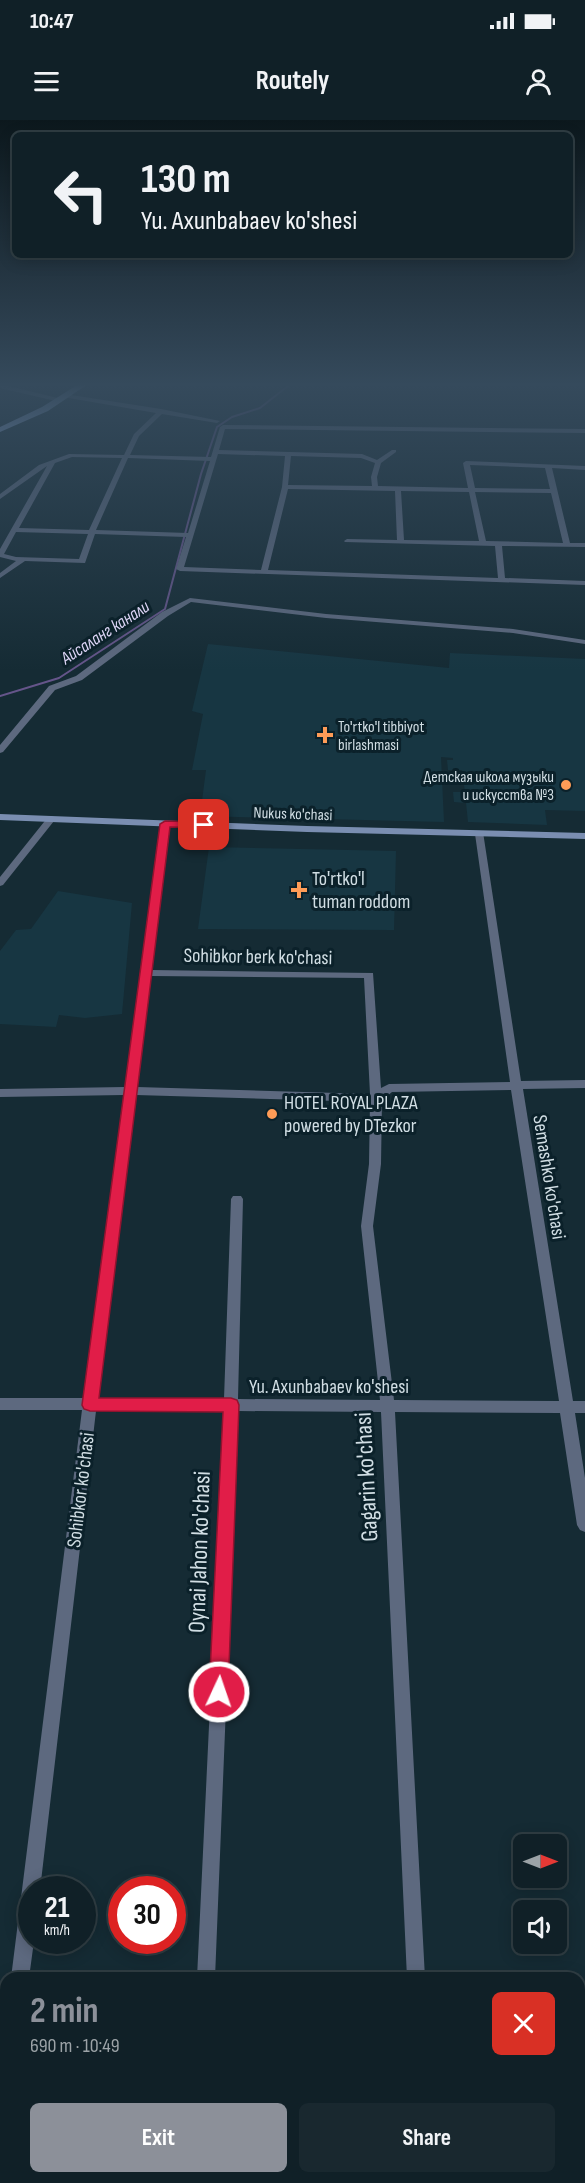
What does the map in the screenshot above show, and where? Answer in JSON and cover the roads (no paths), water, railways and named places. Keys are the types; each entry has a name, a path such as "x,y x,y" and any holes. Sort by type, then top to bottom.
{"main road":[{"name":"Nukus ko'chasi","path":"0,817 585,837"}],"street":[{"path":"0,497 25,478"},
{"path":"43,478 0,555 24,559 82,561 116,478"},
{"path":"207,478 180,569 585,583"},
{"path":"264,572 286,478"},
{"path":"375,488 376,478"},
{"path":"468,478 483,542"},
{"path":"551,478 567,544"},
{"path":"285,487 554,491"},
{"path":"398,489 401,542"},
{"path":"14,530 191,535"},
{"path":"346,541 585,545"},
{"path":"498,543 501,580"},
{"path":"0,576 24,559"},
{"path":"0,750 52,688 79,678 165,614 190,600 326,616 513,631 585,642"},
{"path":"0,883 51,819"},
{"name":"Sohibkor ko'chasi","path":"21,1972 90,1405 165,824"},
{"name":"Semashko ko'chasi","path":"480,834 516,1084 585,1526"},
{"name":"Sohibkor berk ko'chasi","path":"146,973 369,975"},
{"name":"Gagarin ko'chasi","path":"369,975 376,1098 372,1199 367,1226 388,1406 416,1972"},
{"path":"0,1093 131,1091 376,1098 389,1088 585,1084"},
{"name":"Oynai Jahon ko'chasi","path":"206,1972 231,1405 237,1199"},
{"name":"Yu. Axunbabaev ko'shesi","path":"0,1404 585,1407"}],"waterway":[{"name":"Айсаланг канали","path":"0,696 59,678 165,609 200,478"}],"place":[{"name":"To'rtko'l tibbiyot birlashmasi","path":"325,735"},
{"name":"Детская школа музыки и искусства №3","path":"566,785"},
{"name":"To'rtko'l tuman roddom","path":"299,890"},
{"name":"HOTEL ROYAL PLAZA powered by DTezkor","path":"272,1114"}]}
